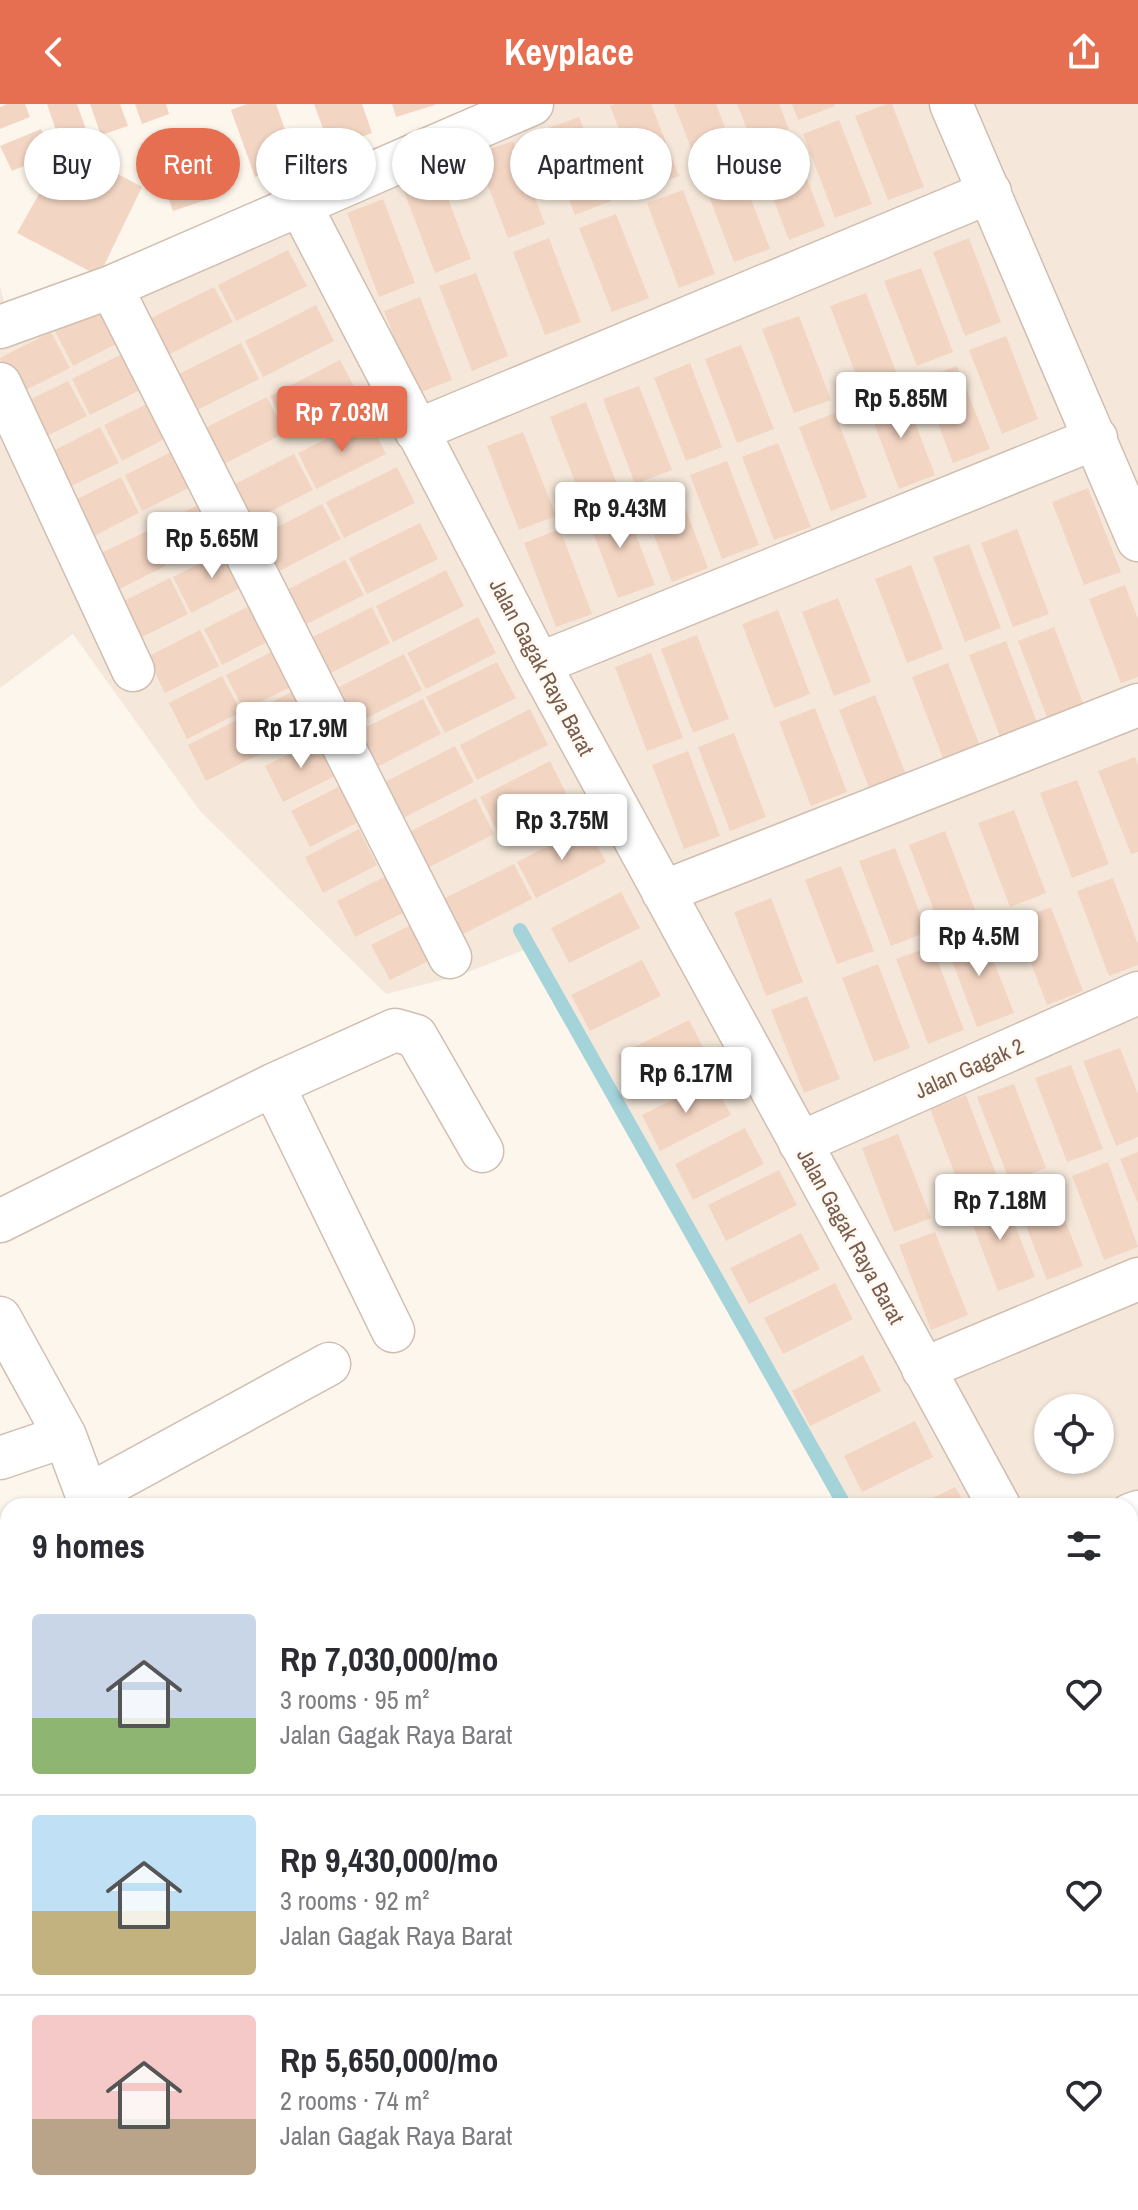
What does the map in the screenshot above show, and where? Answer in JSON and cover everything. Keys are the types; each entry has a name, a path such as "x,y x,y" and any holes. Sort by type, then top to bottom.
{"street":[{"path":"2,319 111,287 532,104"},
{"path":"951,104 1138,540"},
{"path":"416,431 990,192"},
{"name":"Jalan Gagak Raya Barat","path":"299,203 539,664 995,1498"},
{"path":"111,287 450,957"},
{"path":"0,384 133,670"},
{"path":"539,664 1096,438"},
{"path":"663,892 1138,705"},
{"name":"Jalan Gagak 2","path":"800,1143 1138,993"},
{"path":"0,1221 273,1085 384,1034 403,1031 416,1036 482,1151"},
{"path":"273,1085 393,1331"},
{"path":"923,1369 1138,1279"},
{"path":"0,1318 65,1436 88,1498"},
{"path":"94,1498 329,1364"},
{"path":"0,1458 65,1436"}],"shaded area":[{"path":"505,104 1138,104 1138,1498 835,1498 524,950 458,976 386,994 200,811 73,634 0,688 0,286 7,312 275,200 376,200 376,158 392,151 392,200 494,200 494,128 448,128"}],"building":[{"path":"25,104 30,117 0,129 0,107"},
{"path":"47,104 77,104 86,128 55,128"},
{"path":"90,104 120,104 128,126 99,128"},
{"path":"135,104 166,104 169,114 142,124"},
{"path":"247,104 276,104 285,128 256,128 256,177 240,128 231,110"},
{"path":"314,104 362,104 370,128 323,128"},
{"path":"392,104 435,104 435,105 396,117"},
{"path":"651,104 660,128 618,128 610,106"},
{"path":"674,104 716,104 725,128 688,128 688,141"},
{"path":"737,104 779,104 789,128 746,128"},
{"path":"792,104 834,104 835,106 798,120"},
{"path":"892,104 924,187 888,200 855,116"},
{"path":"579,117 583,128 549,128"},
{"path":"839,120 872,204 835,218 810,152 810,131"},
{"path":"24,136 24,166 12,171 0,146"},
{"path":"510,142 510,200 536,200 545,224 508,238 494,200 494,148"},
{"path":"672,158 679,176 672,178"},
{"path":"120,175 136,184 136,199 99,276 17,233 36,200 120,200"},
{"path":"810,187 825,226 789,240 774,200 810,200"},
{"path":"683,190 715,274 679,288 647,203 672,200 672,194"},
{"path":"383,199 415,283 379,297 347,213"},
{"path":"169,200 206,200 173,211"},
{"path":"407,200 449,200 471,259 435,273"},
{"path":"569,200 611,200 611,201 575,215"},
{"path":"710,200 751,200 770,249 734,262"},
{"path":"616,214 649,298 612,312 579,228"},
{"path":"549,238 581,322 545,335 513,252"},
{"path":"969,238 1001,322 965,336 933,252"},
{"path":"288,250 307,286 236,321 218,285"},
{"path":"921,268 953,352 917,366 884,281"},
{"path":"476,273 508,356 472,371 439,286"},
{"path":"214,287 233,322 162,358 143,322"},
{"path":"866,293 898,377 862,391 830,306"},
{"path":"420,297 452,380 416,394 384,311"},
{"path":"115,299 134,335 73,366 55,331"},
{"path":"316,305 334,341 263,377 245,341"},
{"path":"799,316 831,400 794,413 762,329"},
{"path":"51,332 70,368 16,395 0,358"},
{"path":"1006,336 1038,419 1002,434 969,350"},
{"path":"241,343 259,379 189,414 171,378"},
{"path":"741,345 774,429 737,443 705,359"},
{"path":"132,349 150,385 90,415 72,379"},
{"path":"340,360 359,396 289,432 270,396"},
{"path":"690,363 722,447 686,461 654,378"},
{"path":"957,366 990,449 953,463 921,379"},
{"path":"68,381 87,416 33,443 15,407"},
{"path":"639,386 672,470 635,484 603,399"},
{"path":"903,391 935,475 899,489 867,405"},
{"path":"165,395 182,430 122,461 104,425"},
{"path":"267,397 285,433 214,469 195,433"},
{"path":"586,402 618,487 582,500 550,417"},
{"path":"835,413 867,497 831,511 799,427"},
{"path":"368,418 386,454 316,489 298,453"},
{"path":"100,427 119,463 65,489 47,454"},
{"path":"523,432 556,516 519,530 487,446"},
{"path":"778,443 811,527 774,540 742,457"},
{"path":"185,445 203,481 142,511 125,475"},
{"path":"294,454 313,490 242,526 223,490"},
{"path":"727,461 759,545 722,559 690,475"},
{"path":"397,467 415,503 344,538 326,502"},
{"path":"121,477 139,513 86,540 67,504"},
{"path":"676,484 708,568 672,582 639,497"},
{"path":"1088,488 1121,572 1084,585 1052,502"},
{"path":"210,499 229,535 169,565 150,529"},
{"path":"623,501 655,585 618,598 586,514"},
{"path":"322,504 341,539 270,576 252,540"},
{"path":"420,523 438,559 367,594 349,558"},
{"path":"560,529 592,614 556,627 524,543"},
{"path":"1017,529 1049,614 1013,627 981,543"},
{"path":"147,531 165,566 112,593 93,557"},
{"path":"969,544 1001,628 965,642 933,557"},
{"path":"233,547 252,582 191,613 173,577"},
{"path":"345,560 364,595 293,631 275,596"},
{"path":"911,565 943,649 907,663 875,579"},
{"path":"446,570 464,606 393,642 376,606"},
{"path":"170,578 188,614 134,641 116,605"},
{"path":"1125,585 1138,619 1138,677 1121,683 1089,599"},
{"path":"265,598 283,634 222,665 204,629"},
{"path":"838,598 871,682 834,696 802,612"},
{"path":"372,607 390,643 319,679 301,643"},
{"path":"778,610 810,694 774,708 742,624"},
{"path":"478,617 496,653 426,689 407,653"},
{"path":"1054,627 1086,711 1050,725 1018,641"},
{"path":"200,630 219,666 165,693 147,657"},
{"path":"697,635 729,719 693,733 661,649"},
{"path":"1006,641 1038,725 1001,739 969,655"},
{"path":"287,644 305,680 244,710 226,675"},
{"path":"651,653 683,738 647,751 615,667"},
{"path":"404,654 422,690 351,726 333,690"},
{"path":"497,662 516,698 445,733 426,697"},
{"path":"948,663 980,746 944,761 912,677"},
{"path":"222,676 241,712 187,739 169,703"},
{"path":"305,685 323,721 263,752 245,716"},
{"path":"875,695 908,780 871,793 839,710"},
{"path":"423,699 441,734 371,770 352,734"},
{"path":"815,708 847,792 811,806 779,722"},
{"path":"530,709 548,745 477,780 460,745"},
{"path":"241,718 260,754 206,781 188,745"},
{"path":"734,733 766,817 730,831 698,747"},
{"path":"319,739 337,775 283,802 265,766"},
{"path":"455,746 474,782 403,818 385,782"},
{"path":"688,751 720,836 684,849 652,765"},
{"path":"1135,757 1138,765 1138,852 1131,854 1098,771"},
{"path":"550,761 568,797 498,833 480,797"},
{"path":"1077,780 1109,864 1072,878 1040,793"},
{"path":"344,784 362,820 310,847 291,811"},
{"path":"476,798 494,834 424,870 405,834"},
{"path":"1014,810 1046,893 1010,907 978,823"},
{"path":"587,826 606,862 536,898 517,862"},
{"path":"359,829 377,865 323,893 305,857"},
{"path":"945,831 977,915 941,929 909,845"},
{"path":"895,848 927,932 891,946 859,861"},
{"path":"514,864 532,899 461,935 443,899"},
{"path":"841,866 874,951 837,964 805,880"},
{"path":"390,874 409,910 355,937 337,901"},
{"path":"1113,878 1138,944 1138,965 1109,976 1077,891"},
{"path":"621,892 640,928 569,963 551,928"},
{"path":"771,898 803,982 766,996 734,912"},
{"path":"1051,907 1083,991 1047,1005 1015,921"},
{"path":"425,918 443,954 390,980 371,945"},
{"path":"981,929 1014,1013 977,1027 945,942"},
{"path":"932,946 964,1030 928,1044 896,959"},
{"path":"642,960 661,996 590,1031 571,995"},
{"path":"878,964 910,1048 874,1062 842,978"},
{"path":"807,996 840,1079 804,1093 771,1010"},
{"path":"689,1020 707,1055 637,1091 618,1055"},
{"path":"1120,1048 1138,1094 1138,1137 1116,1146 1083,1061"},
{"path":"1071,1065 1103,1149 1067,1162 1035,1078"},
{"path":"712,1080 731,1115 660,1151 642,1115"},
{"path":"1014,1084 1046,1168 1010,1182 977,1097"},
{"path":"966,1095 998,1179 962,1193 930,1109"},
{"path":"745,1128 764,1164 693,1200 675,1164"},
{"path":"898,1134 931,1218 894,1232 862,1148"},
{"path":"1138,1152 1138,1204 1120,1159"},
{"path":"1108,1162 1138,1247 1104,1260 1072,1176"},
{"path":"779,1170 797,1205 726,1241 708,1205"},
{"path":"1050,1182 1083,1266 1047,1280 1014,1195"},
{"path":"1003,1193 1035,1277 998,1291 966,1207"},
{"path":"935,1232 968,1315 931,1330 899,1245"},
{"path":"801,1233 820,1269 749,1304 730,1268"},
{"path":"835,1283 853,1319 783,1354 764,1318"},
{"path":"863,1355 881,1391 810,1426 792,1391"},
{"path":"915,1421 933,1457 862,1492 844,1456"},
{"path":"955,1487 961,1498 933,1498"}],"waterway":[{"path":"520,930 840,1498"}]}
